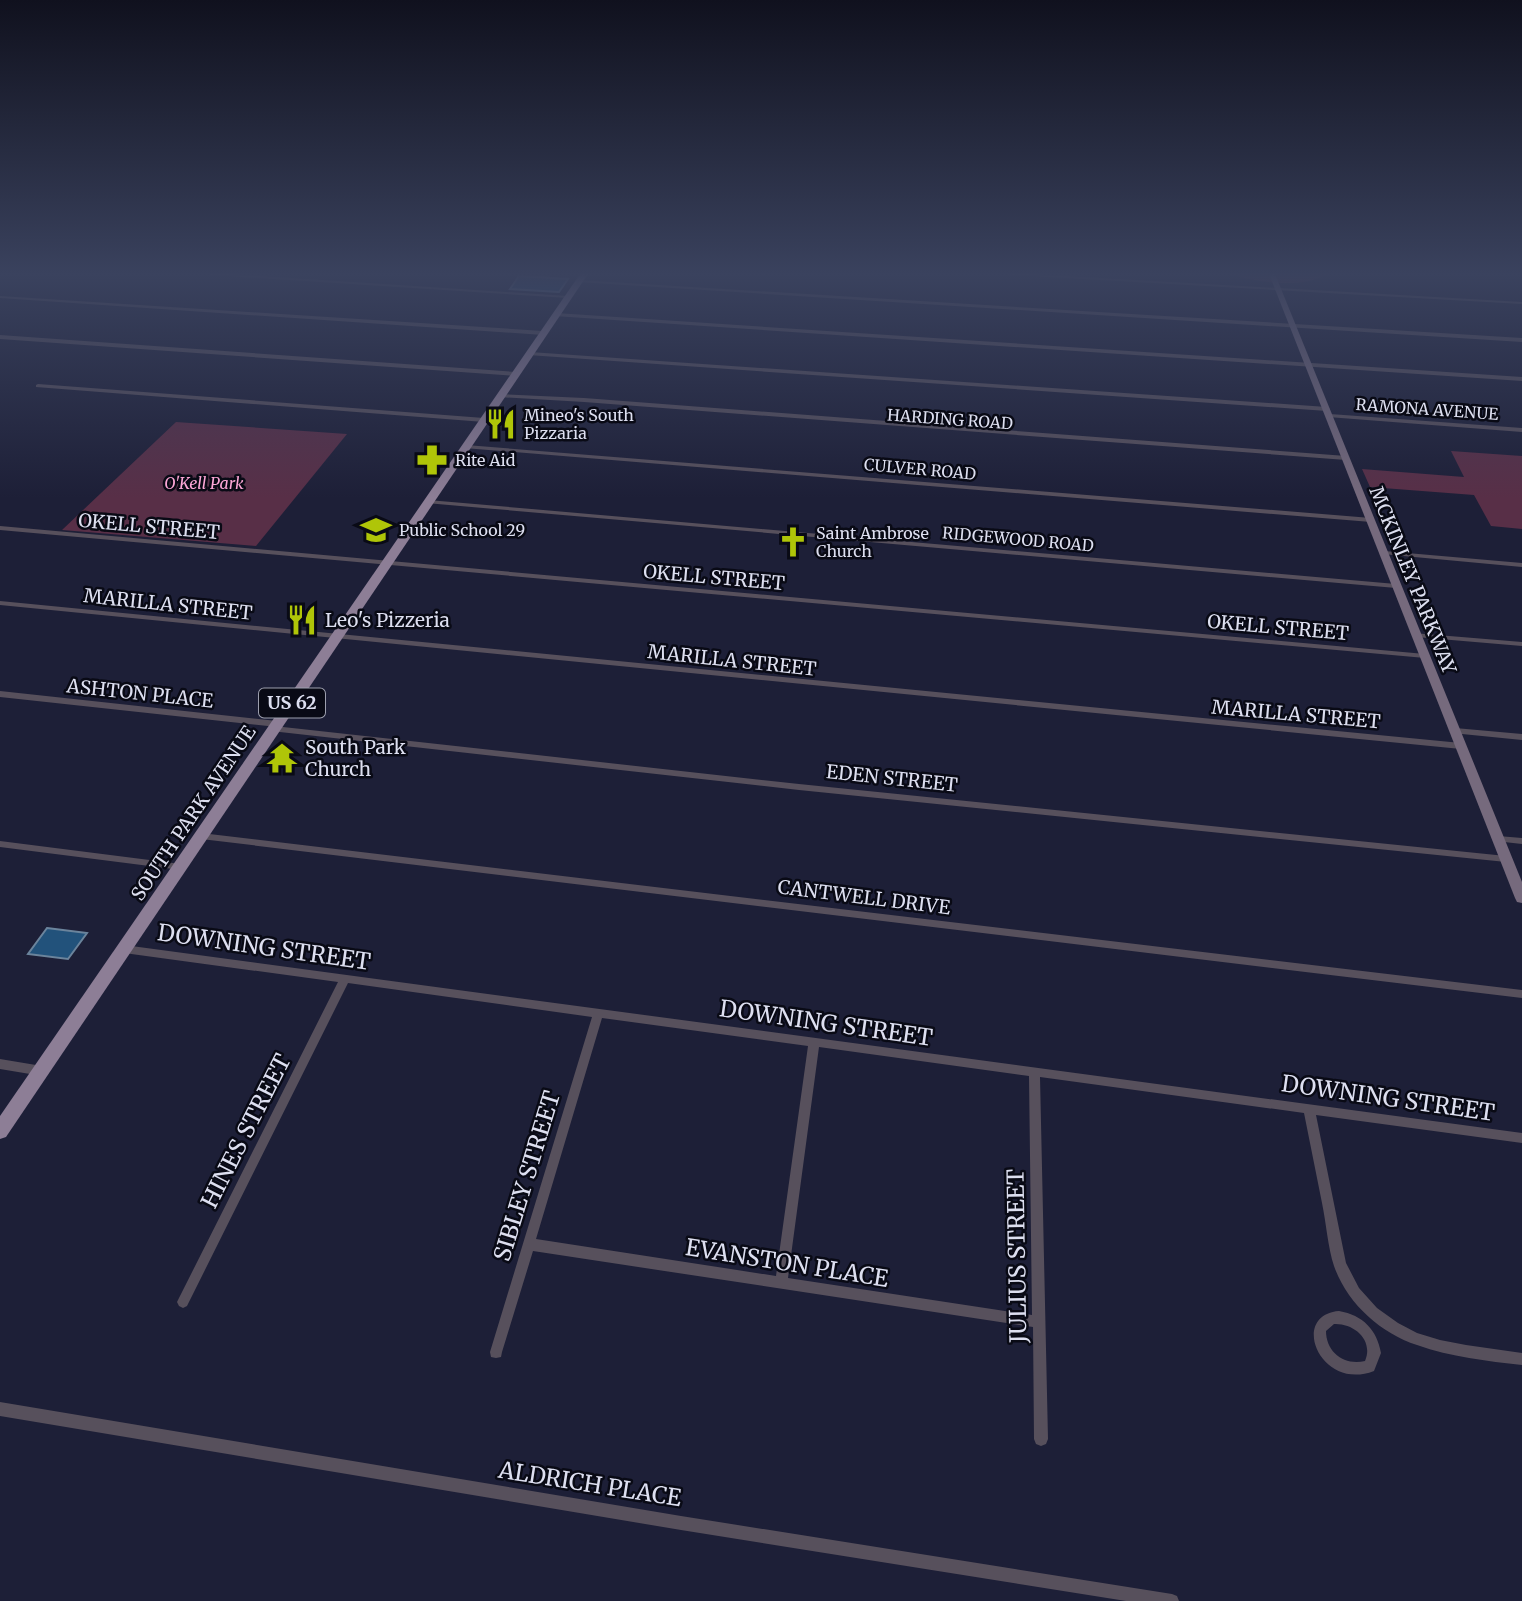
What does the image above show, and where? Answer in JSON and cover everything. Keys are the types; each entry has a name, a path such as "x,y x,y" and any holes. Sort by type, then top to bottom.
{"main road":[{"name":"SOUTH PARK AVENUE","path":"0,1132 533,349"}],"street":[{"path":"163,349 516,374"},
{"path":"1074,349 1522,379"},
{"name":"MCKINLEY PARKWAY","path":"1303,349 1522,898"},
{"name":"RAMONA AVENUE","path":"530,354 1328,412 1522,430"},
{"path":"38,386 484,420"},
{"name":"HARDING ROAD","path":"500,396 1347,460"},
{"name":"CULVER ROAD","path":"468,445 1370,517"},
{"name":"RIDGEWOOD ROAD","path":"430,500 1395,583"},
{"name":"OKELL STREET","path":"0,528 1425,656"},
{"path":"1384,553 1522,565"},
{"name":"MARILLA STREET","path":"0,603 1461,746"},
{"path":"1416,635 1522,644"},
{"name":"ASHTON PLACE","path":"0,694 276,727"},
{"name":"EDEN STREET","path":"276,727 800,787 1506,859"},
{"path":"1455,731 1522,737"},
{"name":"CANTWELL DRIVE","path":"201,836 1522,994"},
{"path":"1498,839 1522,841"},
{"path":"0,844 181,867"},
{"name":"DOWNING STREET","path":"124,950 1522,1138"},
{"name":"HINES STREET","path":"183,1302 345,979"},
{"name":"SIBLEY STREET","path":"496,1352 598,1013"},
{"path":"780,1283 814,1042"},
{"path":"0,1064 42,1070"},
{"name":"JULIUS STREET","path":"1034,1072 1041,1438"},
{"path":"1309,1109 1340,1265 1348,1283 1374,1315 1414,1340 1436,1347 1522,1359"},
{"name":"EVANSTON PLACE","path":"528,1244 1039,1322"},
{"path":"1360,1325 1374,1315"},
{"path":"1337,1317 1347,1318 1360,1325 1372,1340 1374,1357 1366,1368 1350,1369 1335,1362 1325,1352 1320,1328 1328,1319 1337,1317"},
{"name":"ALDRICH PLACE","path":"0,1409 681,1523 1172,1601"}],"green space":[{"name":"O'Kell Park","path":"176,422 347,434 256,546 62,530"},
{"path":"1451,451 1522,456 1522,529 1491,526 1474,495 1370,487 1362,469 1464,477"}],"building":[{"path":"47,928 87,933 68,959 28,954"}],"place":[{"name":"Mineo's South Pizzaria","path":"501,424"},
{"name":"Rite Aid","path":"432,460"},
{"name":"Public School 29","path":"376,530"},
{"name":"Saint Ambrose Church","path":"793,542"},
{"name":"Leo's Pizzeria","path":"302,620"},
{"name":"South Park Church","path":"282,758"}]}
